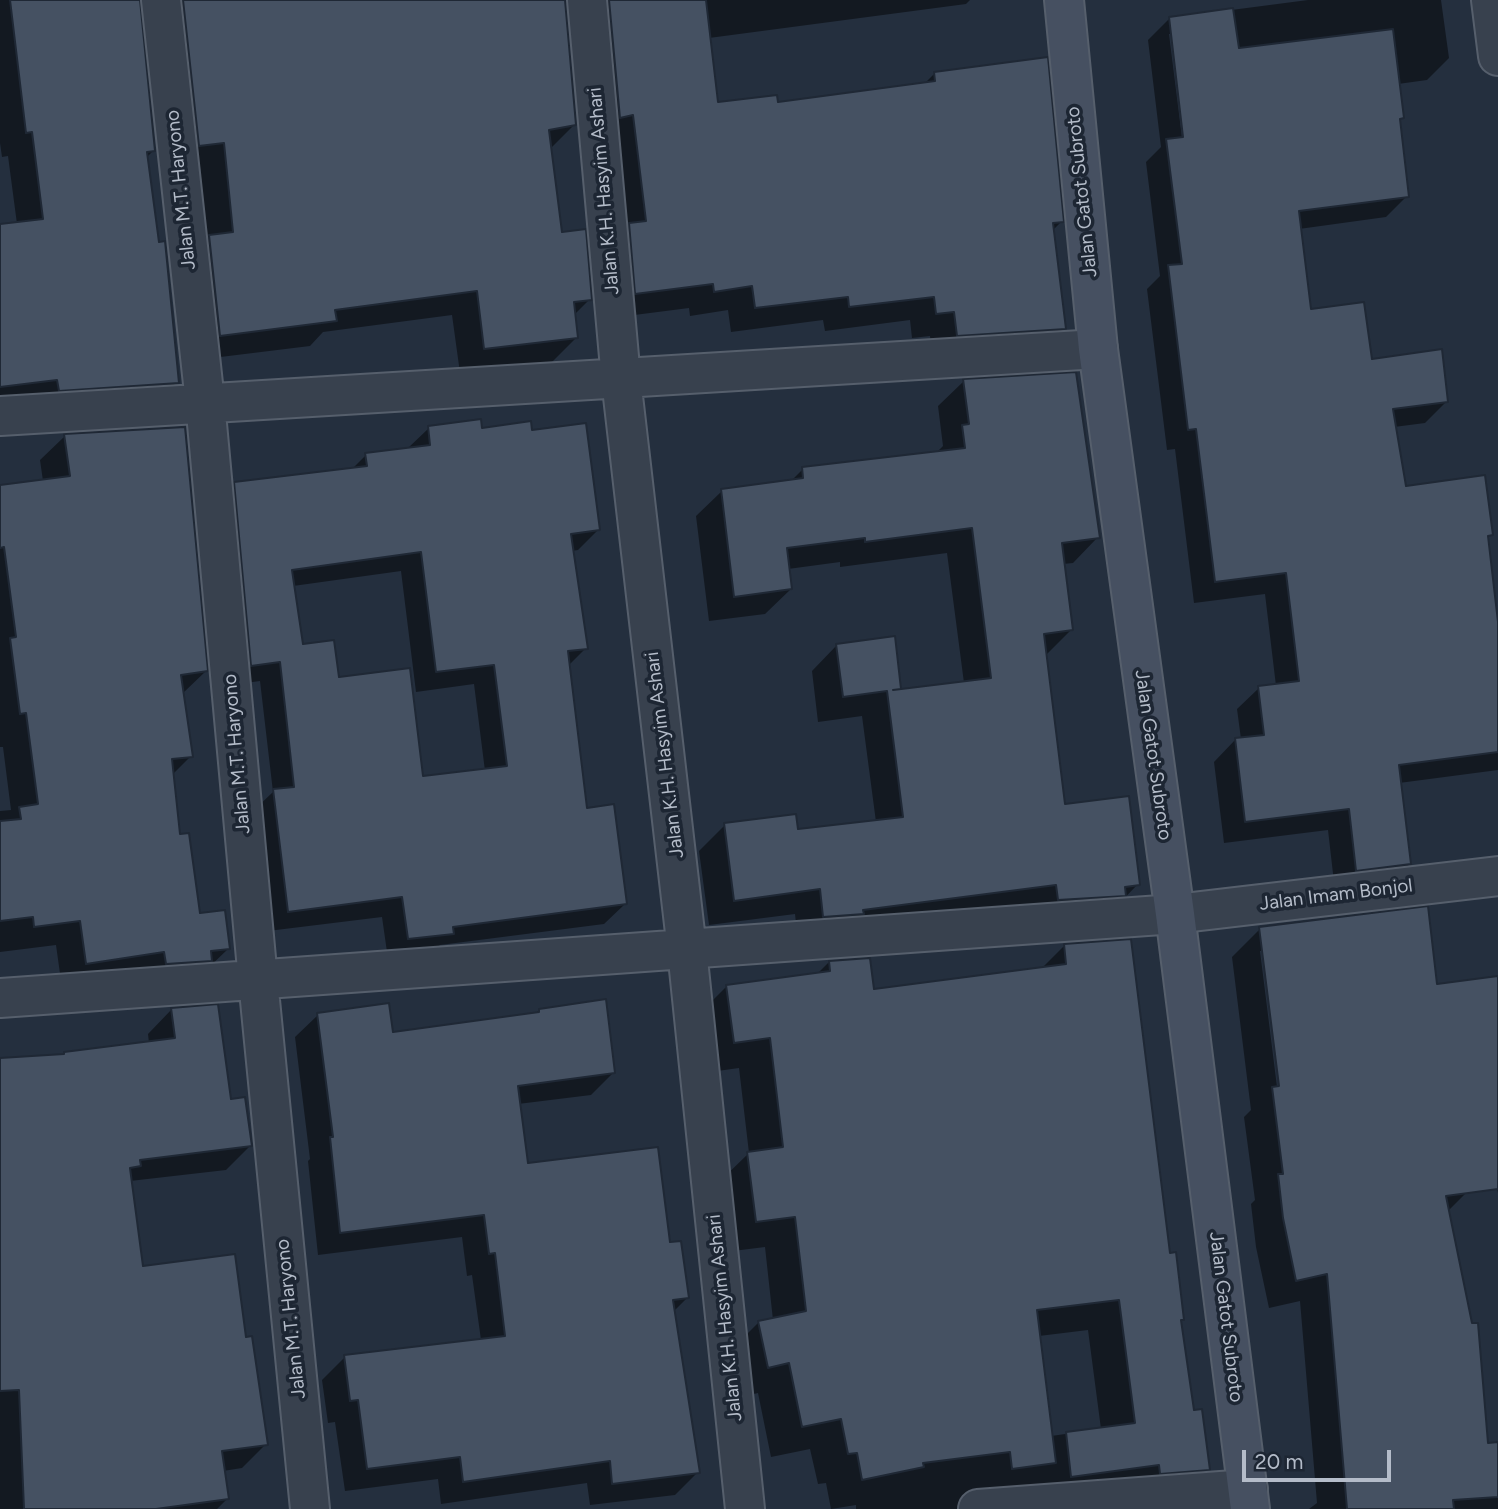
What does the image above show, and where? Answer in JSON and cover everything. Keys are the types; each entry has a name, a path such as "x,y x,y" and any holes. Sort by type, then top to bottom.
{"main road":[{"name":"Jalan Gatot Subroto","path":"1064,0 1098,349 1175,915 1249,1499"}],"street":[{"name":"Jalan M.T. Haryono","path":"161,0 205,402 310,1509"},
{"name":"Jalan K.H. Hasyim Ashari","path":"587,0 621,379 687,950 745,1509"},
{"path":"1491,0 1498,56"},
{"path":"0,416 1098,349"},
{"name":"Jalan Imam Bonjol","path":"0,998 1175,915 1498,876"},
{"path":"978,1509 1249,1499"}],"building":[{"path":"10,0 140,0 155,151 147,152 159,242 165,241 179,383 59,391 57,380 0,387 0,224 43,219 32,132 26,133"},
{"path":"183,0 565,0 576,125 549,130 562,232 586,229 592,300 574,302 578,338 484,349 477,291 335,310 337,321 220,336 209,235 233,232 224,143 199,146"},
{"path":"609,0 706,0 718,102 777,95 778,102 935,81 934,72 1048,57 1064,222 1053,223 1066,329 957,336 954,312 936,314 934,297 849,307 848,297 755,308 752,286 714,292 713,284 635,294 629,223 646,221 633,115 620,118"},
{"path":"1233,8 1239,48 1393,29 1404,118 1400,119 1409,197 1299,211 1311,309 1364,302 1372,359 1442,349 1448,402 1393,409 1406,486 1485,475 1493,535 1488,536 1498,622 1498,752 1399,765 1411,864 1356,871 1349,809 1245,822 1235,738 1264,735 1258,686 1299,681 1286,573 1215,582 1196,429 1188,430 1168,265 1182,264 1166,139 1183,137 1169,17"},
{"path":"1076,372 1100,538 1062,543 1073,630 1044,634 1065,804 1129,796 1140,885 1125,887 1126,896 1058,900 1056,885 863,910 864,914 823,917 820,889 734,901 724,823 796,814 798,829 903,817 887,691 843,697 836,644 895,636 901,689 893,690 991,678 972,528 865,542 865,538 787,548 792,589 734,597 721,489 803,478 802,467 965,448 962,425 969,424 963,379"},
{"path":"481,419 482,428 531,421 532,430 586,423 600,530 571,534 588,649 568,651 587,808 614,804 627,904 453,927 454,934 408,939 402,897 288,912 273,789 294,787 280,662 251,666 234,482 367,466 365,453 430,445 428,426","holes":["421,552 436,672 494,665 507,766 423,776 410,668 339,677 334,640 303,644 292,570"]},
{"path":"185,427 208,671 181,675 193,757 172,759 180,834 189,833 200,913 225,910 230,949 211,951 212,961 166,964 164,952 86,964 80,921 34,927 33,917 0,921 0,821 21,819 19,807 38,804 26,713 20,714 10,638 16,637 4,547 0,548 0,485 70,476 64,434"},
{"path":"1428,906 1437,984 1498,976 1498,1189 1446,1196 1472,1323 1478,1323 1488,1443 1498,1442 1498,1497 1453,1500 1454,1509 1347,1509 1327,1274 1296,1281 1283,1218 1278,1174 1283,1174 1272,1087 1279,1086 1259,927"},
{"path":"1131,939 1170,1253 1176,1252 1184,1320 1181,1320 1194,1410 1202,1409 1210,1470 1160,1474 1159,1465 1071,1477 1066,1432 1135,1423 1119,1300 1037,1310 1056,1463 1012,1469 1010,1452 923,1463 924,1467 862,1480 857,1453 848,1454 841,1419 802,1427 789,1363 768,1368 758,1321 806,1311 795,1217 756,1222 747,1152 783,1147 770,1038 734,1043 726,985 830,971 829,961 870,958 874,989 1066,964 1064,944"},
{"path":"606,999 615,1073 518,1086 528,1163 658,1147 670,1242 681,1241 689,1298 673,1300 700,1473 612,1484 610,1461 463,1482 460,1457 367,1469 358,1400 350,1401 344,1355 505,1336 495,1253 489,1254 484,1215 340,1233 330,1137 333,1137 317,1013 389,1003 393,1032 539,1012 539,1009"},
{"path":"218,1004 231,1099 245,1097 252,1146 140,1160 141,1166 130,1168 143,1266 235,1254 246,1337 252,1336 268,1445 222,1451 229,1499 156,1509 24,1509 19,1390 0,1391 0,1058 64,1054 175,1038 171,1008"}]}
